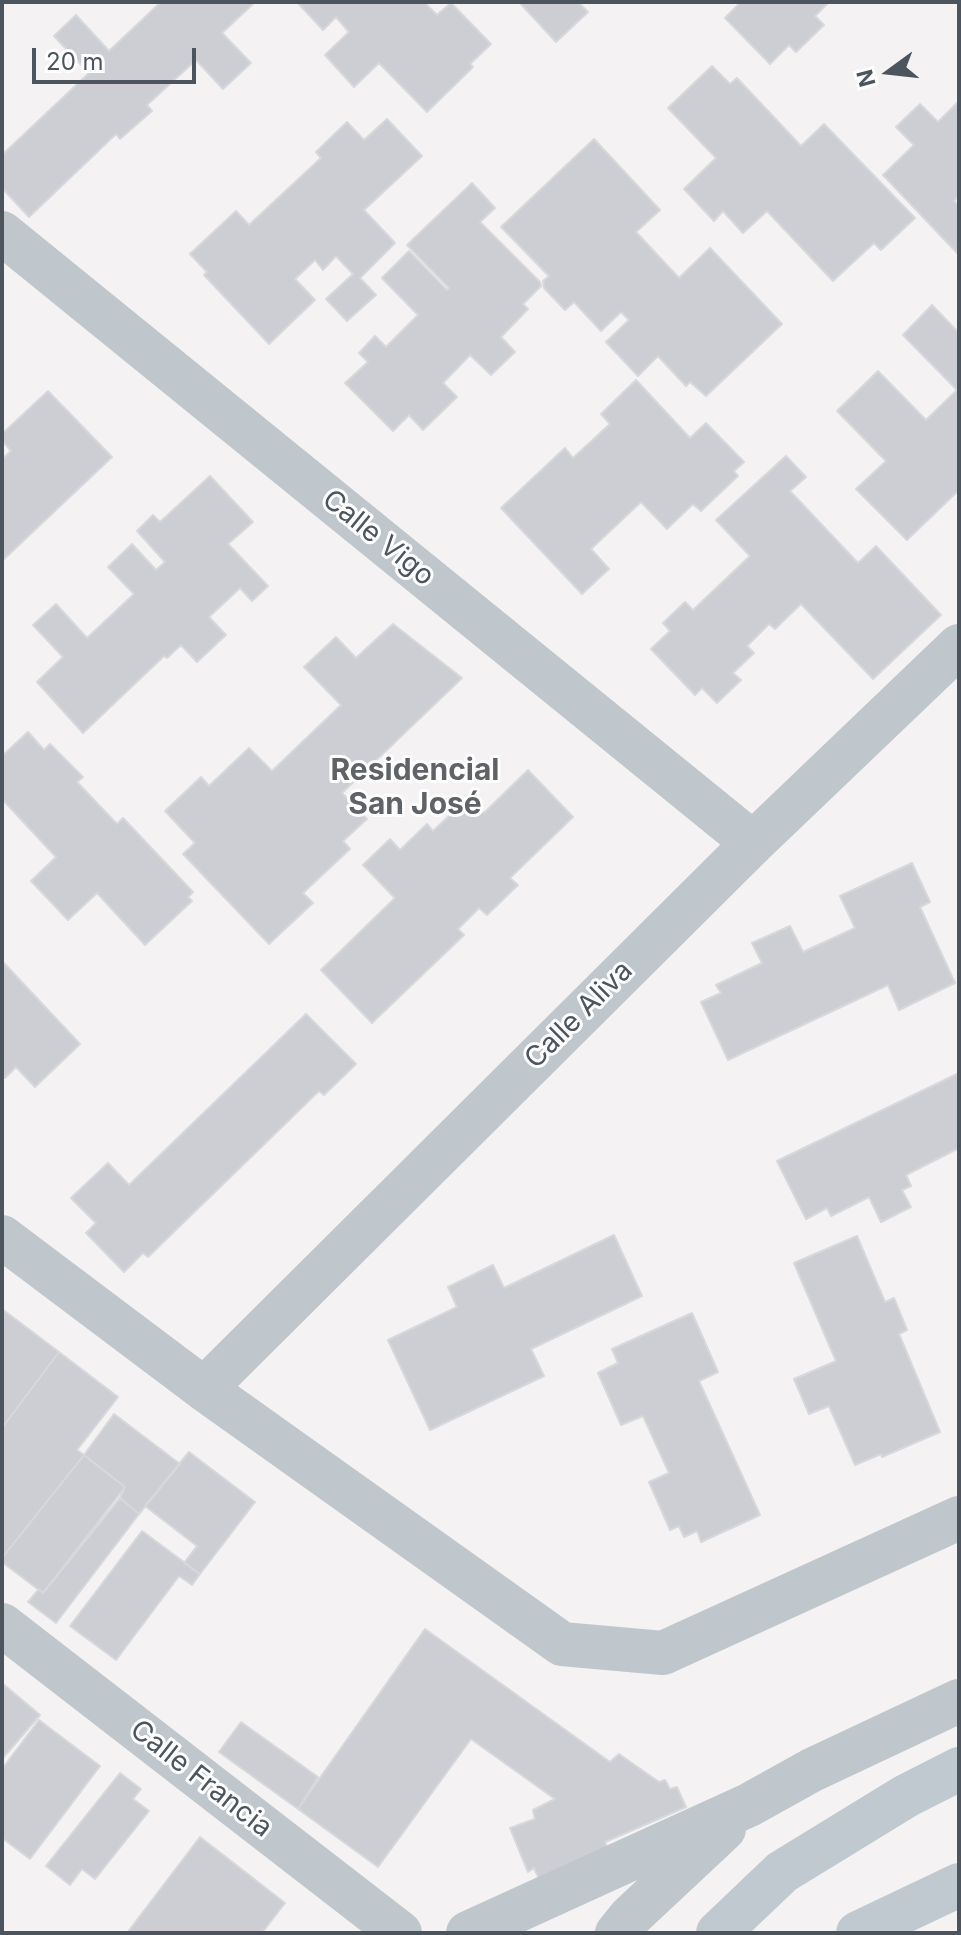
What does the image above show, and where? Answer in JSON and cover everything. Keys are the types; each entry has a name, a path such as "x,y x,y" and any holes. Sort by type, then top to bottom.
{"main road":[{"path":"718,1933 782,1872 906,1796 959,1769"},
{"path":"858,1933 959,1885"}],"street":[{"name":"Calle Vigo","path":"2,233 753,843"},
{"name":"Calle Aliva","path":"204,1389 753,843 959,646"},
{"path":"2,1237 204,1389 562,1644 663,1653 959,1518"},
{"name":"Calle Francia","path":"2,1625 400,1933"},
{"path":"468,1933 749,1805 812,1770 959,1701"},
{"path":"617,1933 630,1917 749,1805"}],"building":[{"path":"161,2 255,2 222,33 251,63 223,89 196,60 147,105 152,111 120,139 116,134 29,217 2,188 2,155 89,73 54,36 76,15 109,51"},
{"path":"297,2 424,2 437,15 451,3 491,44 470,64 473,67 427,112 379,63 354,87 325,55 349,32 336,17 323,30"},
{"path":"519,2 578,2 588,12 556,42"},
{"path":"741,2 829,2 815,16 824,25 796,52 789,45 770,64 725,18"},
{"path":"712,66 730,84 737,78 801,146 824,124 915,218 881,250 874,243 833,281 767,211 743,233 723,211 714,221 684,189 716,158 668,108"},
{"path":"959,101 959,195 954,201 959,206 959,255 883,175 914,145 896,127 920,104 938,122"},
{"path":"387,119 422,156 364,210 395,243 360,278 376,295 347,321 326,299 353,274 336,256 323,270 315,260 295,279 315,300 269,344 204,275 207,272 190,254 236,211 249,225 321,158 316,152 347,122 364,140"},
{"path":"594,139 660,210 636,232 679,278 710,248 782,324 706,396 690,382 686,386 658,356 638,376 606,342 629,320 621,312 601,331 574,302 565,310 544,288 543,281 549,276 501,227"},
{"path":"472,183 495,208 480,222 541,286 523,304 528,309 501,337 515,352 491,375 470,355 443,383 457,397 423,430 409,415 393,431 345,383 368,362 359,353 375,336 386,347 418,315 382,278 409,251 447,290 449,288 407,245"},
{"path":"932,305 959,333 959,490 907,540 856,489 886,461 837,411 878,371 926,420 957,390 903,335"},
{"path":"636,380 690,438 706,423 744,462 734,471 738,476 701,511 693,504 667,529 641,502 591,549 609,569 582,594 501,508 565,448 573,458 610,424 601,414"},
{"path":"48,391 112,457 2,561 2,459 11,451 2,440 2,434"},
{"path":"786,456 806,477 790,491 858,563 876,546 941,615 873,679 801,604 775,629 769,624 747,646 754,653 733,673 741,680 717,703 702,688 695,695 651,649 670,631 663,623 685,602 693,610 750,556 716,520"},
{"path":"210,476 253,522 228,544 268,586 252,601 240,588 209,617 226,635 197,662 181,645 167,658 164,656 83,733 37,682 63,657 33,625 56,604 87,638 134,594 108,567 132,544 156,570 165,562 137,531 153,515 160,522"},
{"path":"393,624 462,678 342,793 367,819 343,841 350,849 303,893 313,903 269,944 183,854 195,843 165,811 201,777 209,786 249,748 272,771 341,705 304,667 336,637 356,658"},
{"path":"28,732 44,750 50,744 83,777 77,782 117,824 123,818 193,892 188,897 192,901 145,945 97,893 68,920 31,881 56,857 2,799 2,756"},
{"path":"528,770 573,817 510,878 518,885 487,915 479,908 458,929 464,935 372,1023 321,970 395,898 363,865 390,839 400,850 427,824 433,831 468,798 484,813"},
{"path":"912,863 930,902 920,907 955,983 899,1010 888,985 728,1060 701,1002 721,993 716,985 762,963 752,943 790,926 803,952 855,928 840,896"},
{"path":"2,961 80,1044 35,1087 16,1067 5,1078 2,1074"},
{"path":"306,1014 356,1064 324,1095 319,1091 148,1257 143,1253 124,1272 86,1233 96,1223 71,1198 108,1163 129,1185"},
{"path":"959,1073 959,1148 906,1175 911,1186 902,1190 911,1207 881,1222 869,1197 831,1216 827,1208 806,1219 777,1161"},
{"path":"614,1235 642,1296 531,1349 544,1376 430,1430 388,1340 457,1307 448,1287 493,1265 504,1288"},
{"path":"857,1236 885,1302 894,1298 907,1330 899,1334 940,1432 855,1465 829,1406 809,1414 794,1379 836,1361 794,1263"},
{"path":"2,1309 59,1352 2,1428"},
{"path":"692,1313 718,1372 699,1381 760,1515 701,1542 697,1531 684,1537 679,1526 670,1530 649,1482 669,1473 643,1416 621,1425 598,1373 618,1363 612,1349"},
{"path":"59,1352 118,1397 77,1450 84,1455 2,1558 2,1428"},
{"path":"114,1414 180,1464 139,1514 120,1498 125,1487 84,1455"},
{"path":"189,1452 255,1502 200,1574 184,1563 197,1546 145,1506"},
{"path":"84,1455 125,1487 43,1593 2,1562 2,1558"},
{"path":"120,1498 139,1514 56,1623 28,1602 39,1589 43,1593"},
{"path":"142,1531 200,1574 192,1585 179,1576 116,1660 70,1626"},
{"path":"425,1629 610,1762 619,1754 659,1782 665,1780 670,1789 677,1787 686,1807 605,1842 610,1857 542,1885 534,1868 528,1872 510,1828 535,1819 533,1810 555,1799 471,1739 378,1867 298,1809"},
{"path":"2,1683 40,1715 2,1759"},
{"path":"39,1720 100,1766 30,1859 2,1838 2,1769"},
{"path":"241,1722 318,1777 298,1809 219,1752"},
{"path":"120,1773 141,1789 133,1799 149,1811 95,1879 82,1869 70,1885 46,1866"},
{"path":"200,1837 285,1903 262,1933 127,1933"}],"district":[{"name":"Residencial San José","path":"415,788"}]}
